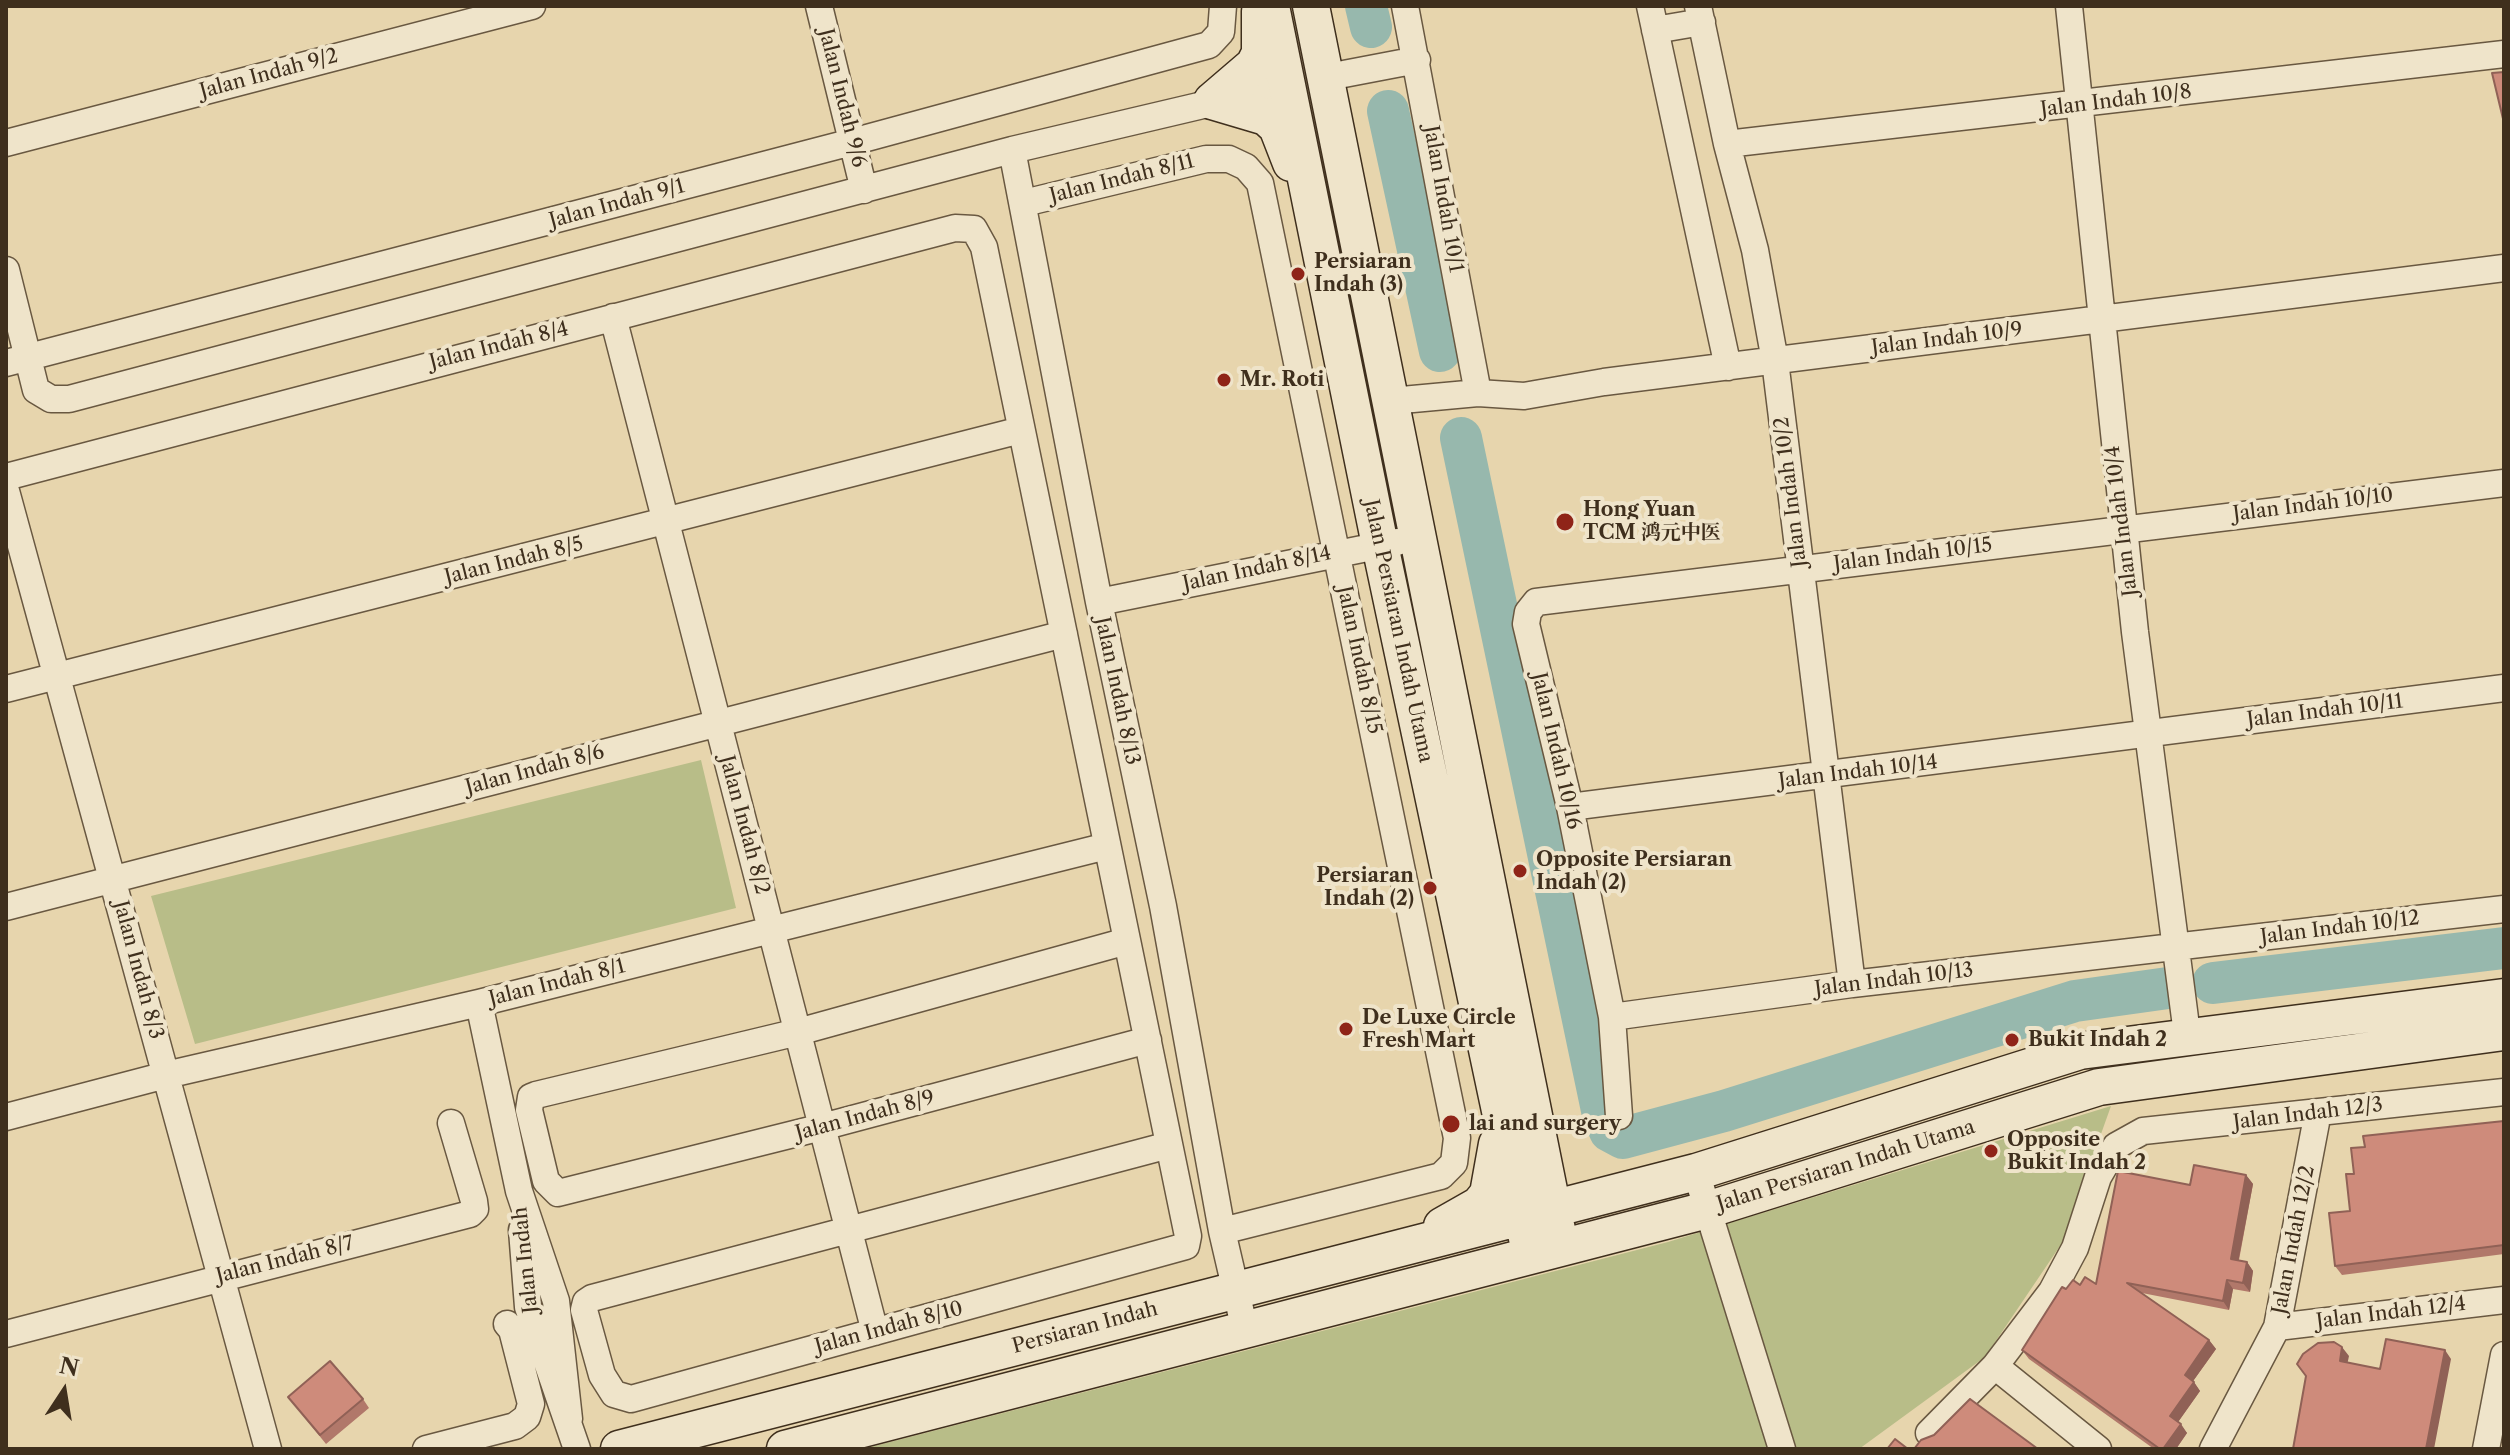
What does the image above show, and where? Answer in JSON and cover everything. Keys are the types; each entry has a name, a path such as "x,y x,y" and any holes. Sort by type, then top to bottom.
{"main road":[{"path":"1212,101 1254,65 1260,53 1259,6"},
{"name":"Jalan Persiaran Indah Utama","path":"1271,6 1380,545 1516,1111 1546,1251 1707,1210 2099,1087 2504,1032"},
{"path":"1299,6 1305,57 1288,85 1314,101 1326,159 1356,228"},
{"name":"Jalan Persiaran Indah Utama","path":"1311,6 1328,77 1417,540 1516,1111"},
{"path":"1212,101 1266,117 1277,127 1320,243"},
{"name":"Jalan Persiaran Indah Utama","path":"1537,1212 1681,1175 2080,1051 2187,1034 2504,997"},
{"path":"2099,1087 2146,1065 2187,1034 2269,1048 2378,1048"},
{"path":"1409,1245 1479,1205 1488,1194 1516,1111 1569,1170 1600,1180 1681,1175"},
{"name":"Persiaran Indah","path":"619,1449 1537,1212"},
{"path":"785,1449 1546,1251"}],"street":[{"name":"Jalan Indah 9/2","path":"6,143 532,6"},
{"name":"Jalan Indah 9/6","path":"819,6 864,190"},
{"name":"Jalan Indah 10/1","path":"1405,6 1478,393"},
{"name":"Jalan Indah 10/4","path":"2069,6 2099,319 2147,733 2187,1034"},
{"path":"1700,14 1652,18 1728,367"},
{"name":"Jalan Indah 10/2","path":"1700,14 1727,144 1755,250 1775,361 1852,984"},
{"name":"Jalan Indah 9/1","path":"17,360 852,142 1209,45 1222,19"},
{"name":"Jalan Indah 10/8","path":"1727,144 2077,106 2504,54"},
{"path":"1328,77 1417,60"},
{"path":"6,270 17,360 36,390 51,399 69,399 1012,150 1288,85"},
{"name":"Jalan Indah 8/13","path":"1012,150 1099,602 1163,906 1222,1231 1245,1330"},
{"name":"Jalan Indah 8/11","path":"1024,203 1206,159 1229,159 1246,167 1260,183"},
{"name":"Jalan Indah 8/15","path":"1222,1231 1441,1176 1454,1163 1457,1138 1260,183"},
{"name":"Jalan Indah 8/4","path":"6,477 955,228 974,229 984,247 1021,430"},
{"name":"Jalan Indah 10/9","path":"1391,401 1478,393 1524,396 2504,268"},
{"name":"Jalan Indah 8/2","path":"613,317 875,1332"},
{"path":"849,1229 1169,1145 1021,430"},
{"name":"Jalan Indah 8/5","path":"6,689 1021,430"},
{"name":"Jalan Indah 10/10","path":"2123,528 2504,483"},
{"name":"Jalan Indah 8/3","path":"6,491 268,1449"},
{"name":"Jalan Indah 10/15","path":"1526,624 1528,612 1536,602 1546,599 2123,528"},
{"name":"Jalan Indah 8/14","path":"1099,602 1336,552 1417,540"},
{"name":"Jalan Indah 10/16","path":"1526,624 1570,807 1612,1017 1619,1116"},
{"name":"Jalan Indah 8/6","path":"6,907 1064,634"},
{"name":"Jalan Indah 10/11","path":"2147,733 2504,688"},
{"name":"Jalan Indah 10/14","path":"1570,807 2147,733"},
{"name":"Jalan Indah 8/1","path":"6,1117 166,1075 479,1003 1107,846"},
{"name":"Jalan Indah 10/12","path":"2176,946 2504,909"},
{"path":"798,1032 1127,941"},
{"name":"Jalan Indah 10/13","path":"1612,1017 1852,984 2176,946"},
{"name":"Jalan Indah","path":"479,1003 519,1191 556,1301 569,1419 577,1449"},
{"name":"Jalan Indah 8/9","path":"798,1032 531,1097 529,1110 550,1188 558,1193 581,1189 1148,1040"},
{"name":"Jalan Indah 12/3","path":"1995,1366 2064,1272 2098,1177 2116,1146 2143,1131 2504,1092"},
{"name":"Jalan Indah 12/2","path":"2213,1449 2277,1327 2318,1112"},
{"name":"Jalan Indah 8/7","path":"6,1334 470,1214 475,1209 474,1201 451,1123"},
{"name":"Jalan Indah 8/10","path":"849,1229 586,1302 584,1310 602,1375 614,1394 631,1399 1186,1246 1188,1236 1169,1145"},
{"path":"1681,1175 1707,1210 1782,1449"},
{"name":"Jalan Indah 12/4","path":"2277,1327 2504,1300"},
{"path":"426,1449 515,1426 527,1417 531,1404 512,1330 507,1324"},
{"path":"2486,1449 2504,1355"},
{"path":"1929,1433 1995,1366 2098,1449"}],"green space":[{"path":"701,760 736,908 195,1044 151,896"},
{"path":"2111,1106 2062,1243 1985,1357 1859,1449 863,1449 1668,1242"}],"building":[{"path":"2504,72 2504,123 2492,73"},
{"path":"2504,1121 2504,1245 2335,1266 2329,1213 2350,1211 2346,1174 2354,1174 2351,1148 2365,1147 2363,1136"},
{"path":"2194,1165 2246,1175 2231,1259 2247,1262 2243,1283 2227,1280 2223,1301 2127,1283 2209,1340 2185,1375 2194,1382 2170,1416 2181,1424 2160,1449 2022,1350 2062,1287 2066,1289 2073,1280 2080,1285 2085,1277 2096,1284 2118,1171 2190,1185"},
{"path":"2386,1339 2445,1350 2426,1449 2293,1449 2306,1376 2297,1364 2303,1354 2318,1343 2334,1342 2342,1347 2340,1361 2380,1369"},
{"path":"330,1361 363,1399 320,1435 288,1397"},
{"path":"1970,1399 2038,1449 1914,1449 1921,1440 1934,1435"},
{"path":"1895,1439 1908,1449 1887,1449"}],"waterway":[{"path":"1366,6 1371,27"},
{"path":"1388,111 1440,351"},
{"path":"1461,438 1603,1115 1610,1131 1623,1138 1724,1111 2075,1001 2168,988"},
{"path":"2213,983 2504,948"}],"place":[{"name":"Persiaran Indah (3)","path":"1298,274"},
{"name":"Mr. Roti","path":"1224,380"},
{"name":"Hong Yuan TCM 鸿元中医","path":"1565,522"},
{"name":"Opposite Persiaran Indah (2)","path":"1520,871"},
{"name":"Persiaran Indah (2)","path":"1430,888"},
{"name":"De Luxe Circle Fresh Mart","path":"1346,1029"},
{"name":"Bukit Indah 2","path":"2012,1040"},
{"name":"lai and surgery","path":"1451,1124"},
{"name":"Opposite Bukit Indah 2","path":"1991,1151"}]}
